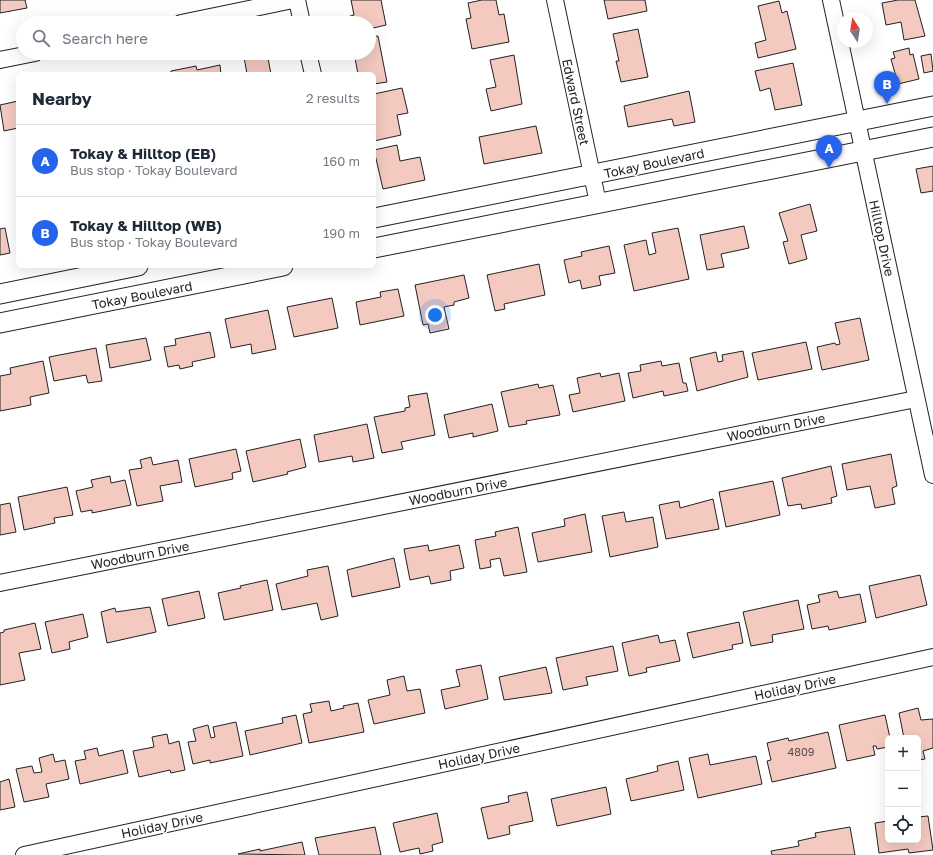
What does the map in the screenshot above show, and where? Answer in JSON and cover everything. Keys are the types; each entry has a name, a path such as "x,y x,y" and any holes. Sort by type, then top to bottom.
{"street":[{"path":"215,16 293,0"},
{"path":"297,0 300,16"},
{"name":"Edward Street","path":"555,0 598,204"},
{"name":"Hilltop Drive","path":"831,0 933,475"},
{"path":"0,60 16,57"},
{"path":"310,60 313,72"},
{"name":"Tokay Boulevard","path":"376,218 592,176 933,106"},
{"path":"376,248 933,137"},
{"path":"0,294 128,268"},
{"name":"Tokay Boulevard","path":"0,323 273,268"},
{"name":"Woodburn Drive","path":"0,583 916,399"},
{"name":"Holiday Drive","path":"24,855 933,657"}],"building":[{"path":"0,0 25,0 27,8 0,13"},
{"path":"351,0 381,0 386,25 376,27 376,16 350,16 354,15"},
{"path":"482,0 496,0 499,15 504,14 509,42 472,49 466,19 471,18 468,3"},
{"path":"604,0 645,0 647,11 608,19"},
{"path":"898,0 915,0 925,36 904,40 901,22 886,25 882,3"},
{"path":"779,1 782,13 787,11 796,49 758,58 755,43 766,40 758,6"},
{"path":"638,29 648,77 621,82 616,61 619,61 613,34"},
{"path":"376,36 378,36 387,82 376,84 376,72 358,72 355,60 376,60"},
{"path":"909,48 910,55 913,54 919,79 898,84 891,59 895,58 893,52"},
{"path":"931,54 933,71 924,73 921,56"},
{"path":"514,55 522,104 491,111 486,89 496,87 490,60"},
{"path":"245,60 268,60 271,72 247,72"},
{"path":"793,63 802,105 775,110 770,88 760,91 755,71"},
{"path":"220,65 221,72 171,72 196,66 197,70"},
{"path":"402,88 408,113 397,115 401,135 376,141 376,94"},
{"path":"689,91 695,122 674,126 672,119 628,127 624,106"},
{"path":"16,101 16,128 4,131 0,105"},
{"path":"536,126 542,153 484,164 479,137"},
{"path":"397,145 400,161 420,157 425,180 383,189 376,159 376,150"},
{"path":"933,166 933,191 921,193 916,169"},
{"path":"810,204 817,231 801,235 807,259 789,264 783,242 788,241 779,213"},
{"path":"744,226 749,248 721,254 724,267 707,270 700,235"},
{"path":"5,228 10,253 0,255 0,229"},
{"path":"678,228 689,279 634,291 624,245 646,240 649,255 656,253 652,233"},
{"path":"609,246 615,273 599,276 601,285 582,289 580,280 569,283 564,260 582,256 581,252"},
{"path":"539,264 545,295 504,304 505,309 495,311 487,275"},
{"path":"464,275 469,298 454,302 454,305 444,307 449,329 430,333 428,324 423,325 415,285"},
{"path":"398,289 404,316 360,325 356,302 381,297 380,292"},
{"path":"332,298 338,328 294,337 287,307"},
{"path":"268,310 276,349 252,354 251,344 231,348 225,319"},
{"path":"860,318 869,360 822,370 817,347 835,343 836,345 840,344 835,323"},
{"path":"210,332 215,357 192,362 193,366 180,369 179,365 168,367 164,347 176,345 175,339"},
{"path":"146,338 151,360 110,368 106,345"},
{"path":"806,342 812,369 758,380 752,353"},
{"path":"96,348 102,381 88,383 86,375 54,381 49,357"},
{"path":"743,351 748,377 697,391 690,358 716,352 718,362 723,361 722,355"},
{"path":"43,361 49,393 30,397 31,405 0,411 0,376 11,374 10,368"},
{"path":"661,361 662,366 679,363 683,383 686,383 688,391 664,396 663,391 633,398 628,373 641,371 640,365"},
{"path":"600,373 601,377 619,373 625,401 573,412 569,395 580,393 577,378"},
{"path":"538,384 539,388 553,385 560,415 526,421 527,424 509,427 501,392"},
{"path":"427,393 435,435 401,442 403,449 382,453 374,417 405,411 405,408 410,407 408,396"},
{"path":"492,404 498,431 473,437 473,433 449,438 444,415"},
{"path":"367,424 374,458 353,462 352,456 319,462 314,435"},
{"path":"300,439 306,467 287,472 288,474 253,482 246,451"},
{"path":"236,449 241,471 232,473 233,479 195,487 189,459"},
{"path":"891,454 897,486 892,488 895,504 875,508 870,486 847,490 842,464"},
{"path":"151,457 153,465 178,460 182,482 160,486 163,501 137,506 129,470 142,468 140,460"},
{"path":"831,466 837,496 831,498 832,503 802,509 801,504 788,506 782,478"},
{"path":"110,476 111,483 125,480 131,505 92,513 92,510 81,512 76,491 93,487 91,480"},
{"path":"773,481 780,515 726,527 719,492"},
{"path":"67,487 73,515 54,518 55,523 24,530 18,497"},
{"path":"713,499 719,529 666,539 659,505 679,501 680,508"},
{"path":"10,503 16,532 0,535 0,505"},
{"path":"624,512 626,522 653,517 658,547 610,557 602,516"},
{"path":"585,514 592,552 538,562 532,533 565,526 564,519"},
{"path":"518,527 527,572 504,576 500,558 490,560 491,567 480,569 475,540 496,536 495,532"},
{"path":"428,545 429,551 459,545 464,568 450,571 451,580 431,584 429,576 410,580 404,549"},
{"path":"394,558 400,587 352,597 347,570"},
{"path":"328,566 338,616 321,620 317,603 282,610 276,584 308,576 307,570"},
{"path":"920,575 927,605 876,618 869,586"},
{"path":"267,580 273,610 224,620 218,593"},
{"path":"199,591 205,618 168,626 162,599"},
{"path":"837,591 839,598 860,594 866,622 829,630 828,626 812,629 807,605 820,602 818,595"},
{"path":"798,600 804,629 772,635 773,642 751,646 743,612"},
{"path":"150,607 156,632 107,643 101,612 115,608 116,612"},
{"path":"83,614 88,637 69,642 70,649 52,653 45,622"},
{"path":"739,622 743,643 732,645 733,649 693,658 687,633"},
{"path":"35,623 41,649 19,653 25,680 0,685 0,633 4,632 4,630"},
{"path":"658,635 660,643 675,640 680,661 646,668 647,672 629,676 622,643"},
{"path":"613,646 618,671 586,677 588,685 563,690 556,658"},
{"path":"481,665 488,699 445,709 441,690 460,686 456,670"},
{"path":"546,667 552,693 504,700 499,677"},
{"path":"404,676 407,691 420,689 425,713 374,724 368,700 390,695 387,680"},
{"path":"329,701 331,711 344,708 343,706 358,703 364,732 309,743 303,714 312,712 310,704"},
{"path":"918,708 921,720 933,719 933,748 923,751 925,759 921,760 921,735 903,735 899,713"},
{"path":"296,715 302,743 250,755 245,731 283,723 282,718"},
{"path":"885,715 889,735 885,735 885,748 877,749 876,746 873,746 875,755 847,761 839,725"},
{"path":"236,722 243,756 210,763 210,760 193,764 188,742 196,741 193,729 208,725 211,738 215,737 213,727"},
{"path":"828,732 836,768 772,782 767,761 771,760 767,743 788,738 789,741"},
{"path":"167,734 169,744 179,741 185,770 171,773 170,770 139,777 133,751 154,747 152,737"},
{"path":"97,748 99,756 123,750 128,773 80,784 75,761 86,759 84,751"},
{"path":"53,754 55,762 65,760 69,779 46,784 49,797 24,802 16,769 32,766 34,773 42,772 39,758"},
{"path":"708,754 710,765 756,756 762,784 698,798 689,758"},
{"path":"678,761 684,790 631,801 626,779 658,771 657,766"},
{"path":"9,779 15,807 0,810 0,782"},
{"path":"606,787 611,814 557,826 551,799"},
{"path":"527,792 533,821 509,826 510,834 488,839 481,808 509,802 508,796"},
{"path":"437,813 443,842 432,845 433,851 420,854 419,848 400,852 393,823"},
{"path":"928,816 933,850 909,853 908,849 879,853 875,823 885,821 885,843 921,843 921,817"},
{"path":"375,827 381,855 319,855 315,838"},
{"path":"850,827 855,855 772,855 771,851 799,846 798,841 816,837 815,833"},
{"path":"302,842 305,855 238,854 260,849 260,851"}],"place":[{"name":"Tokay & Hilltop (WB)","path":"887,104"},
{"name":"Tokay & Hilltop (EB)","path":"829,168"}]}
